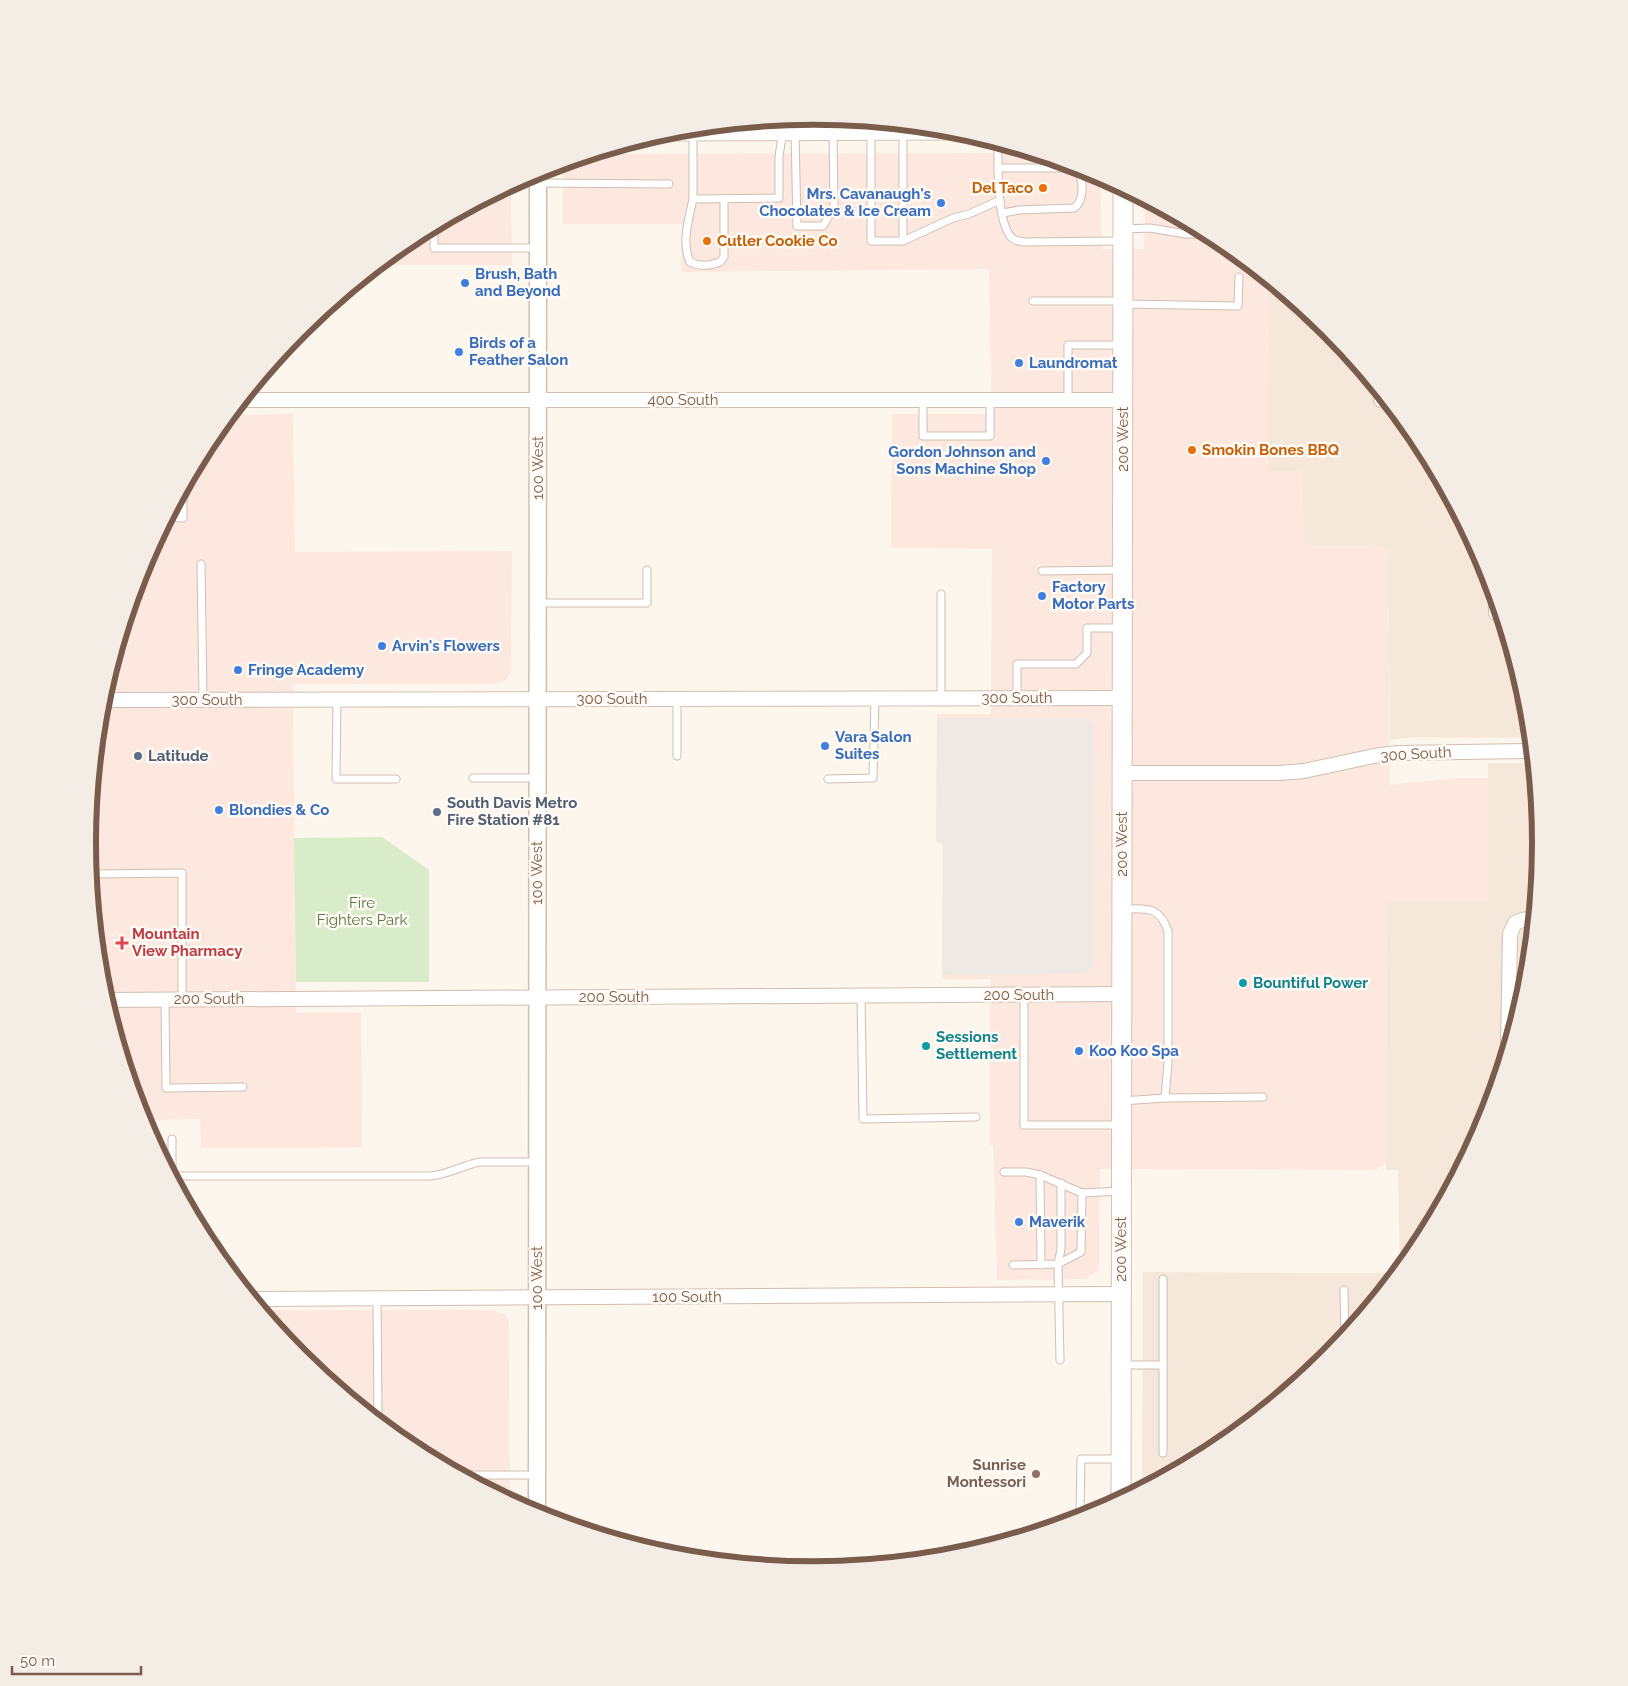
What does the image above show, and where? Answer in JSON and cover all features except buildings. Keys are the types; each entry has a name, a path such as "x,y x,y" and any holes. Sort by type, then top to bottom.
{"main road":[{"path":"747,129 787,127 833,131 898,130"},
{"name":"200 West","path":"1121,1492 1123,195"}],"street":[{"name":"100 West","path":"536,1505 538,180"},
{"name":"400 South","path":"250,400 1123,400"},
{"name":"300 South","path":"111,700 1122,698"},
{"name":"300 South","path":"1122,773 1280,773 1304,771 1374,756 1398,753 1526,751"},
{"path":"1508,1024 1509,941 1511,928 1515,923 1528,919"},
{"name":"200 South","path":"114,1000 1122,994"},
{"name":"100 South","path":"260,1299 1122,1294"}],"lane":[{"path":"787,127 797,226 823,226 834,208 833,131"},
{"path":"693,199 779,198 779,156 787,127"},
{"path":"871,131 871,241 903,240 1000,200"},
{"path":"903,131 903,240"},
{"path":"693,136 693,199 687,228 688,258 693,264 704,265 720,262 724,257 724,199"},
{"path":"998,150 1000,200 1008,232 1014,240 1024,242 1123,235 1150,228 1194,234"},
{"path":"998,168 1058,168"},
{"path":"1003,213 1019,210 1074,208 1082,198 1082,182 1080,176"},
{"path":"546,177 669,184"},
{"path":"434,234 434,248 538,248"},
{"path":"1033,301 1238,306 1239,277"},
{"path":"1068,400 1068,345 1123,346"},
{"path":"923,400 923,436 990,436 990,400"},
{"path":"174,517 183,518 183,501"},
{"path":"201,564 203,700"},
{"path":"537,603 647,603 647,570"},
{"path":"1042,571 1123,570"},
{"path":"941,594 941,698"},
{"path":"1016,698 1017,664 1076,664 1087,653 1087,628 1122,628"},
{"path":"677,699 677,756"},
{"path":"828,779 873,778 875,699"},
{"path":"337,700 336,779 396,779"},
{"path":"473,778 537,778"},
{"path":"97,874 182,873 182,999"},
{"path":"1122,909 1149,909 1158,912 1164,920 1168,931 1168,1063 1165,1098"},
{"path":"1024,995 1024,1125 1122,1125"},
{"path":"861,996 863,1118 976,1116"},
{"path":"165,1000 166,1088 243,1087"},
{"path":"1122,1101 1165,1098 1263,1097"},
{"path":"172,1139 172,1164"},
{"path":"178,1176 430,1176 440,1175 480,1162 537,1162"},
{"path":"1004,1172 1026,1172 1040,1175 1082,1192 1122,1191"},
{"path":"1040,1175 1041,1265"},
{"path":"1060,1360 1058,1264 1061,1249 1061,1183"},
{"path":"1013,1265 1058,1264 1081,1252 1082,1192"},
{"path":"1163,1453 1164,1279"},
{"path":"1344,1290 1345,1326"},
{"path":"377,1298 378,1413"},
{"path":"1121,1365 1164,1365"},
{"path":"1080,1509 1080,1459 1121,1459"},
{"path":"474,1475 536,1475"}],"shaded area":[{"path":"1011,153 1045,163 1100,185 1102,249 1144,249 1145,206 1213,246 1267,287 1269,471 1302,471 1304,546 1388,547 1390,785 1457,778 1488,778 1488,901 1387,901 1386,1164 1376,1170 1100,1169 1098,1270 1083,1279 997,1280 993,1145 990,1145 990,979 942,979 943,845 936,841 937,714 991,714 992,549 891,548 892,414 992,414 989,269 681,272 682,224 563,224 563,171 614,154"},
{"path":"511,193 512,265 389,265 455,221"},
{"path":"1267,287 1322,335 1354,370 1411,444 1436,484 1458,526 1494,612 1518,703 1524,738 1415,737 1390,740 1388,547 1304,546 1302,471 1269,471"},
{"path":"242,410 242,415 293,414 295,552 512,551 511,672 506,680 494,684 293,684 296,1013 361,1013 362,1147 201,1148 200,1119 152,1120 134,1074 121,1029 102,937 98,890 96,843 102,749 110,703 134,612 170,526 192,484 217,444"},
{"path":"937,718 1082,718 1093,723 1094,962 1091,969 1086,973 942,975 943,845 936,841"},
{"path":"1488,763 1527,763 1532,843 1530,890 1526,937 1507,1029 1494,1074 1458,1160 1436,1202 1400,1257 1398,1170 1386,1170 1387,901 1488,901"},
{"path":"1143,1272 1388,1273 1354,1316 1322,1351 1287,1383 1213,1440 1173,1465 1142,1481"},
{"path":"269,1310 490,1310 503,1313 508,1319 510,1493 455,1465 415,1440 377,1412 306,1351"}],"green space":[{"name":"Fire Fighters Park","path":"382,837 429,870 429,982 296,982 294,838"}],"place":[{"name":"Del Taco","path":"1043,188"},
{"name":"Mrs. Cavanaugh's Chocolates & Ice Cream","path":"941,203"},
{"name":"Cutler Cookie Co","path":"707,241"},
{"name":"Brush, Bath and Beyond","path":"465,283"},
{"name":"Birds of a Feather Salon","path":"459,352"},
{"name":"Laundromat","path":"1019,363"},
{"name":"Smokin Bones BBQ","path":"1192,450"},
{"name":"Gordon Johnson and Sons Machine Shop","path":"1046,461"},
{"name":"Factory Motor Parts","path":"1042,596"},
{"name":"Arvin's Flowers","path":"382,646"},
{"name":"Fringe Academy","path":"238,670"},
{"name":"Vara Salon Suites","path":"825,746"},
{"name":"Latitude","path":"138,756"},
{"name":"Blondies & Co","path":"219,810"},
{"name":"South Davis Metro Fire Station #81","path":"437,812"},
{"name":"Mountain View Pharmacy","path":"122,943"},
{"name":"Bountiful Power","path":"1243,983"},
{"name":"Sessions Settlement","path":"926,1046"},
{"name":"Koo Koo Spa","path":"1079,1051"},
{"name":"Maverik","path":"1019,1222"},
{"name":"Sunrise Montessori","path":"1036,1474"}]}
